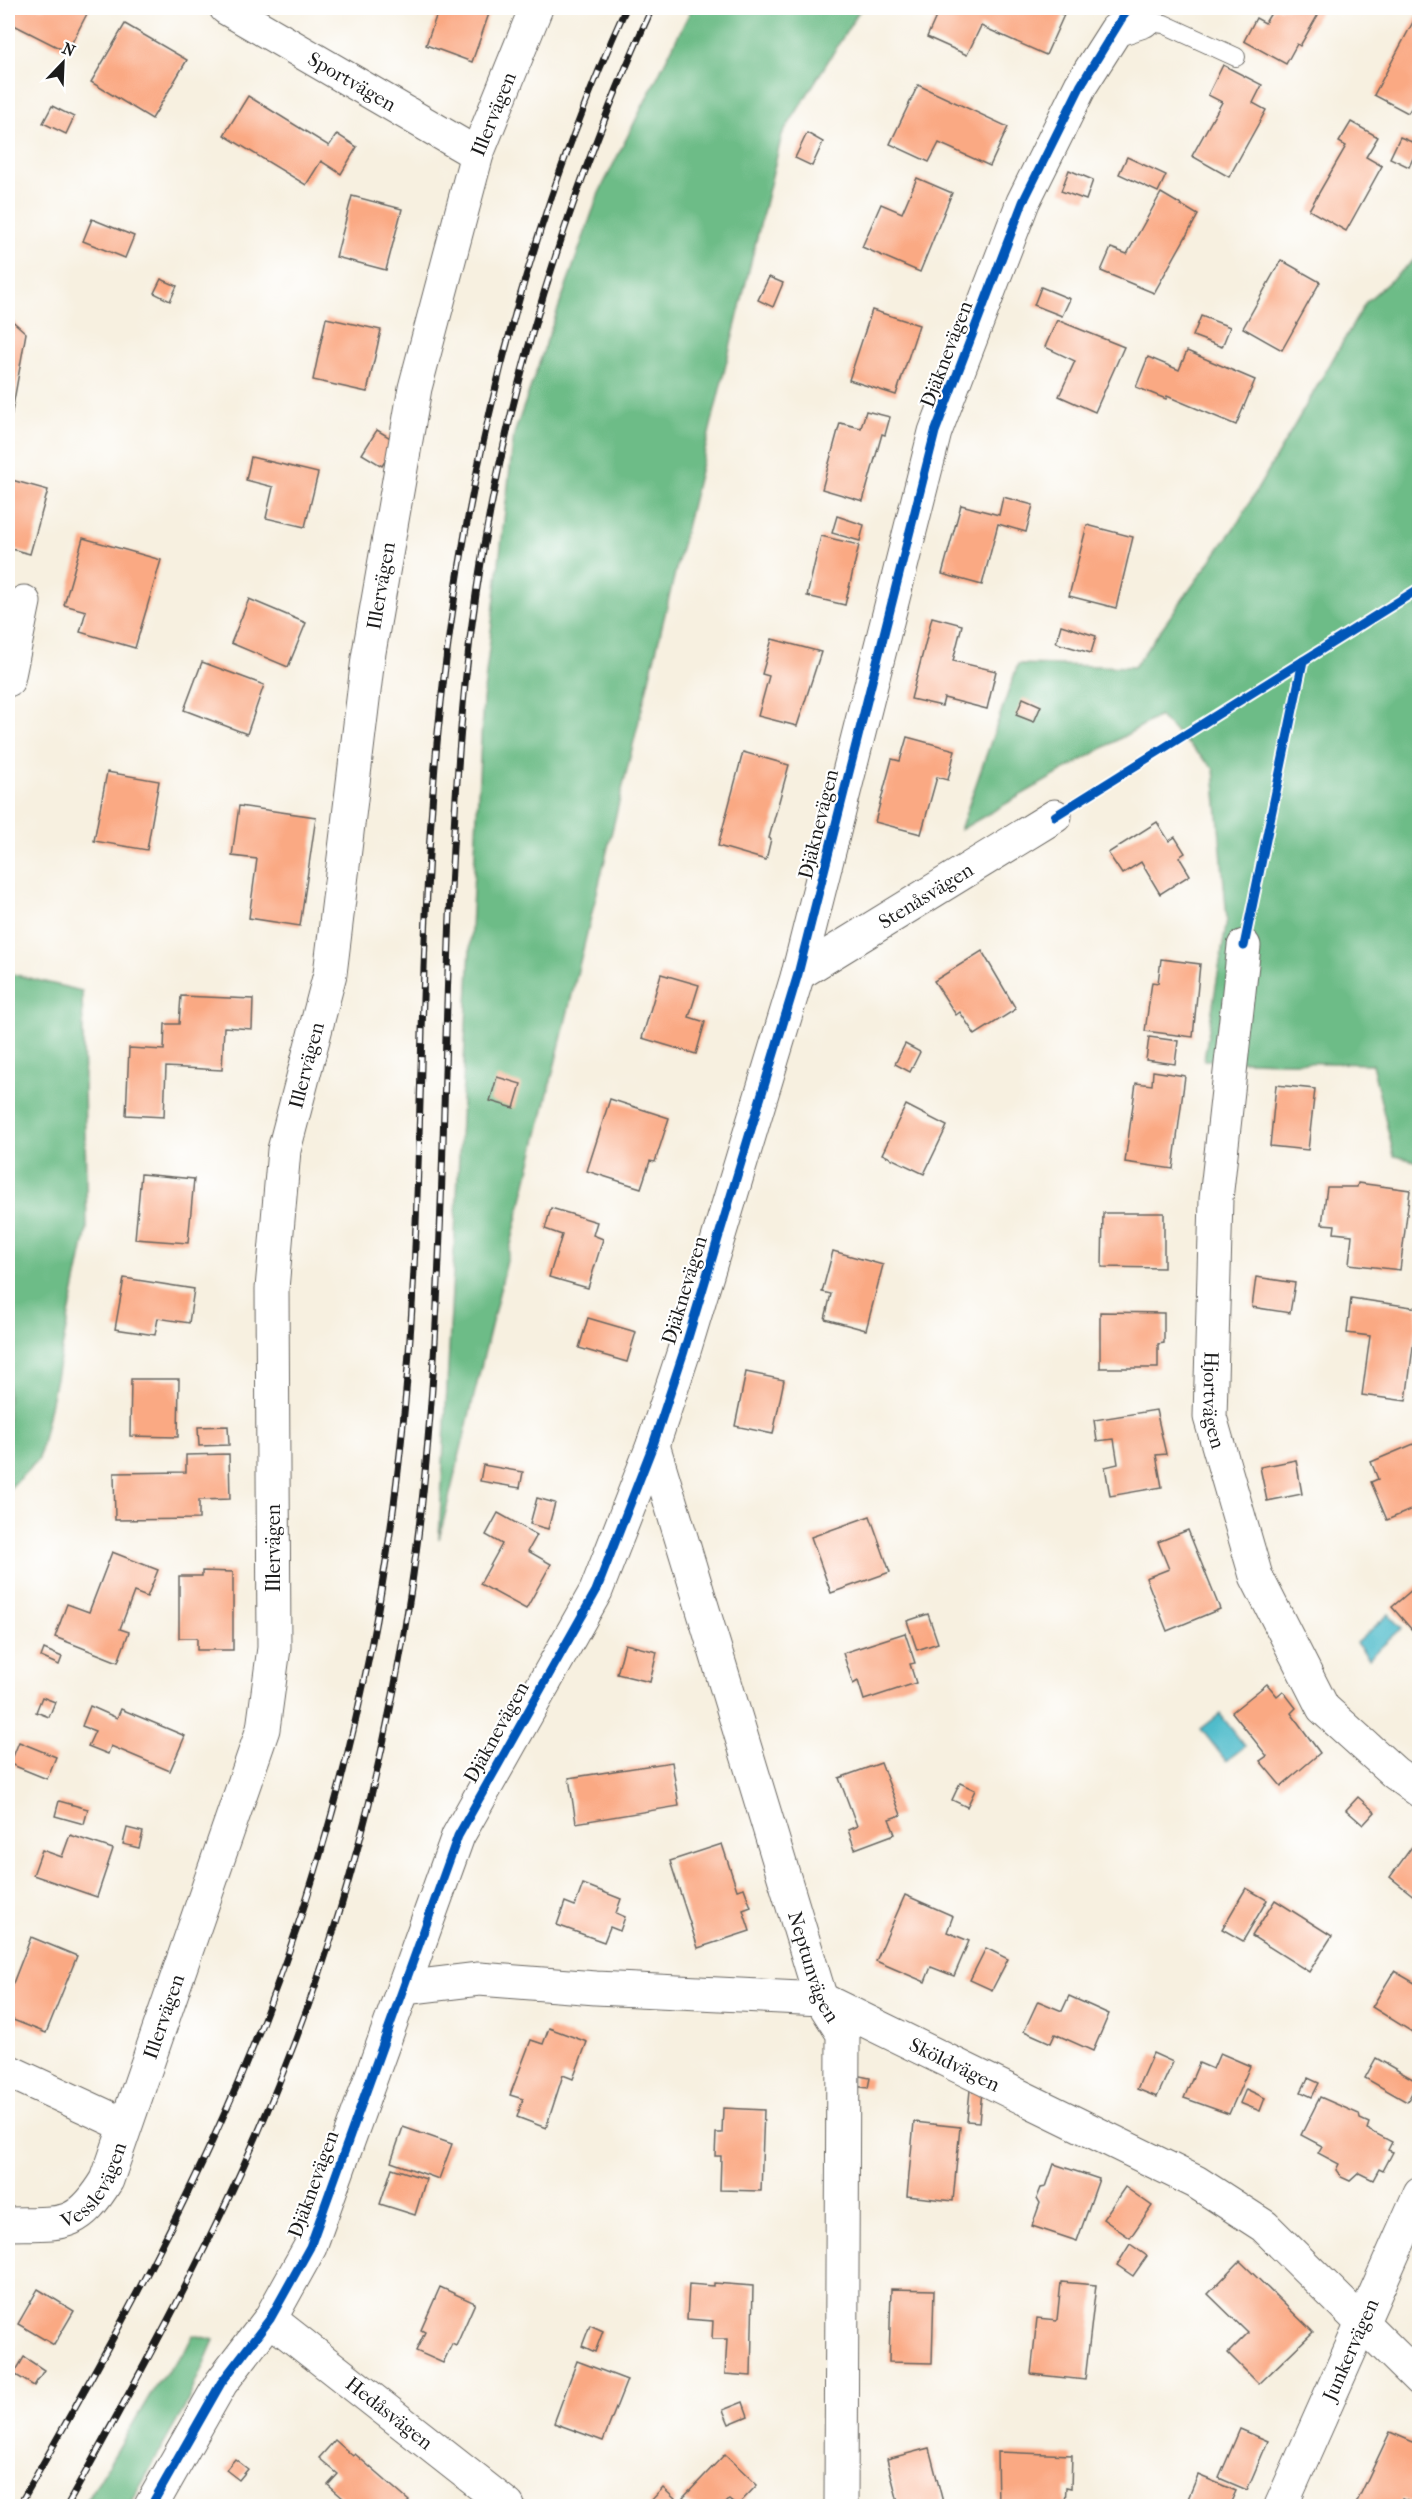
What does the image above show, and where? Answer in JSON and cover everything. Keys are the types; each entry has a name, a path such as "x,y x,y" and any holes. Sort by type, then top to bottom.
{"street":[{"name":"Sportvägen","path":"226,8 477,154"},
{"name":"Illervägen","path":"126,2125 263,1728 274,1648 272,1289 284,1150 330,974 368,658 415,388 477,154 536,8"},
{"name":"Djäknevägen","path":"151,2506 221,2383 270,2319 310,2247 458,1836 596,1592 653,1445 798,974 935,432 1023,202 1081,85 1116,30 1143,21"},
{"path":"8,680 24,602"},
{"name":"Stenåsvägen","path":"798,974 1055,816"},
{"name":"Hjortvägen","path":"1244,946 1216,1199 1210,1417 1257,1576 1323,1708 1395,1773 1419,1791"},
{"name":"Neptunvägen","path":"653,1445 821,1999 843,2034 841,2506"},
{"name":"Sköldvägen","path":"404,1988 479,1979 596,1989 821,1999 1196,2181 1264,2226 1419,2380"},
{"path":"8,2071 126,2125"},
{"name":"Vesslevägen","path":"8,2224 55,2223 80,2216 107,2180 126,2125"},
{"name":"Junkervägen","path":"1281,2506 1419,2193"},
{"name":"Hedåsvägen","path":"270,2319 508,2506"}],"lane":[{"path":"1143,21 1164,24 1236,57"}],"green space":[{"path":"692,8 861,8 782,135 439,1539 483,700 514,434 599,193"},
{"path":"1419,256 1419,1162 1394,1156 1372,1064 1204,1060 1227,919 1214,769 1159,716 960,830 1018,664 1134,667 1239,521 1366,302"},
{"path":"8,973 82,991 87,1229 39,1459 8,1490"},
{"path":"193,2335 214,2340 185,2407 129,2506 84,2506 156,2385 185,2351"}],"water":[{"path":"1389,1614 1402,1628 1369,1658 1356,1643"},
{"path":"1220,1714 1245,1746 1226,1761 1201,1729"}],"building":[{"path":"8,8 84,8 89,10 67,52 8,22"},
{"path":"439,8 491,8 472,62 426,45"},
{"path":"940,8 1047,8 1064,15 1046,55 981,26 967,55 927,37"},
{"path":"1274,8 1322,8 1300,46 1297,44 1286,64 1244,41 1256,18 1265,23"},
{"path":"1420,9 1420,95 1408,113 1374,95"},
{"path":"125,24 187,60 152,119 91,82"},
{"path":"1223,65 1262,85 1253,103 1266,110 1229,177 1192,156 1222,102 1208,95"},
{"path":"918,85 1008,127 990,166 939,143 929,162 890,144"},
{"path":"248,96 329,146 337,134 357,147 341,174 321,161 306,185 224,135"},
{"path":"52,106 74,117 66,134 43,123"},
{"path":"1351,122 1378,137 1366,157 1382,166 1346,231 1309,210 1346,146 1339,142"},
{"path":"807,133 823,142 812,166 795,158"},
{"path":"1400,137 1419,145 1409,167 1390,158"},
{"path":"1127,157 1166,175 1158,192 1119,174"},
{"path":"1069,170 1093,180 1086,200 1061,191"},
{"path":"917,178 952,193 920,272 862,247 881,204 902,213"},
{"path":"1161,193 1198,215 1154,293 1101,271 1111,248 1127,254"},
{"path":"352,196 402,209 386,270 336,257"},
{"path":"92,219 134,236 125,258 83,241"},
{"path":"1281,260 1320,282 1282,350 1243,328"},
{"path":"769,277 783,283 773,307 758,300"},
{"path":"161,279 177,286 170,301 154,293"},
{"path":"1041,287 1070,299 1062,316 1034,305"},
{"path":"872,310 919,325 896,395 849,380"},
{"path":"1201,316 1230,327 1222,347 1193,336"},
{"path":"8,317 26,333 9,429 8,429"},
{"path":"326,318 381,330 367,392 313,380"},
{"path":"1057,320 1124,347 1095,412 1059,396 1075,361 1045,347"},
{"path":"1187,351 1255,380 1236,425 1167,396 1166,399 1136,387 1148,357 1179,370"},
{"path":"866,411 890,417 885,435 882,434 863,501 822,489 840,423 861,428"},
{"path":"377,430 397,442 382,466 362,454"},
{"path":"251,457 318,473 305,527 266,518 273,487 246,480"},
{"path":"8,479 48,490 30,554 8,548"},
{"path":"1003,497 1033,505 1026,532 998,524 982,585 942,574 961,505 999,515"},
{"path":"837,516 864,525 860,541 832,533"},
{"path":"1087,525 1133,537 1116,608 1069,596"},
{"path":"821,536 859,545 845,605 807,596"},
{"path":"83,538 161,560 135,648 80,632 86,611 64,605"},
{"path":"249,599 306,623 288,667 231,643"},
{"path":"932,617 962,625 953,661 996,671 987,709 944,698 942,706 911,699"},
{"path":"1061,625 1096,636 1091,653 1056,643"},
{"path":"772,639 821,652 797,726 758,716 769,676 762,674"},
{"path":"202,662 264,685 247,734 184,710"},
{"path":"1023,698 1041,706 1034,722 1016,715"},
{"path":"907,737 955,750 948,780 937,777 921,834 875,822 892,759 900,761"},
{"path":"743,752 789,765 769,838 771,839 766,860 718,846"},
{"path":"107,772 159,781 147,850 94,841"},
{"path":"239,806 316,817 300,926 249,918 257,859 232,856"},
{"path":"1157,822 1169,841 1175,837 1185,853 1179,857 1190,875 1160,894 1141,862 1122,874 1108,853"},
{"path":"982,951 1016,1009 975,1035 960,1012 956,1015 934,981"},
{"path":"1161,959 1200,964 1193,1037 1145,1031 1152,982 1158,983"},
{"path":"661,974 699,985 689,1017 705,1022 696,1054 642,1038"},
{"path":"181,996 253,999 252,1029 224,1027 222,1070 166,1067 164,1117 126,1115 129,1048 164,1050 165,1024 179,1024"},
{"path":"1149,1037 1178,1041 1175,1064 1146,1060"},
{"path":"905,1044 920,1052 910,1072 895,1064"},
{"path":"1153,1071 1185,1076 1173,1169 1125,1162 1136,1083 1152,1085"},
{"path":"497,1077 521,1084 514,1108 490,1101"},
{"path":"1276,1085 1315,1089 1308,1150 1270,1146"},
{"path":"610,1099 669,1118 655,1162 650,1161 641,1188 587,1171"},
{"path":"906,1105 947,1126 924,1174 882,1154"},
{"path":"141,1174 194,1179 188,1243 135,1239"},
{"path":"1358,1183 1410,1190 1400,1270 1349,1264 1352,1235 1334,1233 1335,1225 1322,1224 1327,1187 1357,1187"},
{"path":"551,1208 597,1222 593,1235 603,1239 588,1288 549,1277 562,1235 545,1229"},
{"path":"1103,1213 1164,1213 1164,1268 1102,1267"},
{"path":"833,1251 883,1265 866,1330 825,1319 831,1294 822,1292"},
{"path":"1256,1277 1295,1283 1290,1313 1252,1307"},
{"path":"124,1278 194,1289 189,1323 158,1318 155,1335 115,1329"},
{"path":"1351,1298 1418,1308 1406,1401 1362,1395 1370,1336 1347,1333"},
{"path":"1100,1312 1164,1313 1164,1343 1158,1344 1158,1368 1100,1368"},
{"path":"588,1318 636,1332 627,1362 579,1348"},
{"path":"746,1372 784,1380 773,1434 735,1426"},
{"path":"131,1379 179,1379 178,1437 130,1436"},
{"path":"1156,1410 1166,1454 1156,1455 1162,1487 1110,1496 1105,1467 1118,1464 1114,1439 1097,1441 1094,1420"},
{"path":"228,1426 229,1445 199,1446 198,1427"},
{"path":"1416,1443 1420,1451 1420,1506 1387,1520 1371,1482 1378,1479 1371,1462"},
{"path":"229,1454 230,1499 199,1500 199,1519 115,1520 114,1473 186,1472 186,1455"},
{"path":"1296,1460 1302,1494 1267,1501 1260,1467"},
{"path":"483,1465 523,1472 520,1488 480,1481"},
{"path":"537,1498 555,1503 548,1529 530,1524"},
{"path":"498,1513 537,1535 528,1551 551,1564 526,1609 480,1584 502,1544 486,1535"},
{"path":"870,1516 890,1572 831,1593 811,1537"},
{"path":"1188,1530 1220,1609 1167,1631 1146,1578 1169,1569 1158,1542"},
{"path":"112,1552 158,1570 147,1597 134,1592 120,1629 129,1632 118,1662 55,1637 67,1604 89,1612"},
{"path":"202,1571 233,1572 233,1650 197,1650 197,1638 179,1638 179,1576 202,1576"},
{"path":"1420,1583 1420,1639 1392,1607"},
{"path":"928,1614 938,1643 917,1650 907,1621"},
{"path":"905,1633 915,1663 910,1664 916,1683 864,1700 858,1681 853,1684 843,1653"},
{"path":"625,1644 657,1652 650,1682 617,1674"},
{"path":"44,1649 62,1657 59,1665 41,1657"},
{"path":"1267,1684 1277,1696 1283,1691 1296,1708 1291,1713 1320,1753 1281,1786 1260,1761 1267,1756 1232,1712"},
{"path":"42,1697 55,1702 49,1717 36,1712"},
{"path":"90,1706 117,1718 121,1709 185,1736 170,1771 111,1746 108,1754 88,1746 95,1731 82,1726"},
{"path":"19,1742 56,1757 47,1779 10,1764"},
{"path":"672,1762 679,1806 576,1823 569,1778"},
{"path":"881,1763 901,1815 889,1819 895,1834 855,1849 848,1830 857,1826 839,1778"},
{"path":"960,1783 975,1790 967,1807 952,1800"},
{"path":"1358,1797 1375,1812 1363,1825 1346,1810"},
{"path":"59,1801 88,1809 84,1824 55,1816"},
{"path":"127,1828 143,1832 139,1848 123,1844"},
{"path":"70,1835 113,1849 97,1897 33,1875 42,1850 62,1857"},
{"path":"722,1844 737,1890 744,1888 751,1907 743,1910 750,1931 698,1948 670,1861"},
{"path":"1414,1844 1420,1848 1420,1901 1390,1877"},
{"path":"583,1884 621,1899 616,1913 625,1917 620,1931 610,1927 604,1942 557,1925 565,1902 575,1906"},
{"path":"1246,1888 1267,1900 1243,1941 1222,1929"},
{"path":"905,1895 953,1916 947,1932 969,1941 954,1976 931,1967 925,1982 876,1961"},
{"path":"1275,1900 1332,1936 1309,1972 1252,1936"},
{"path":"31,1937 77,1956 46,2033 8,2018 8,1996"},
{"path":"986,1948 1008,1959 992,1990 970,1980"},
{"path":"1394,1971 1420,1986 1420,2037 1372,2007"},
{"path":"1069,1996 1109,2014 1093,2051 1055,2034 1051,2043 1024,2031 1038,2001 1062,2011"},
{"path":"549,2028 587,2042 573,2079 563,2075 546,2128 517,2117 523,2099 510,2095 531,2040 543,2044"},
{"path":"1153,2053 1173,2062 1157,2097 1137,2089"},
{"path":"1220,2053 1250,2066 1229,2114 1184,2098 1199,2063 1213,2069"},
{"path":"1376,2058 1418,2082 1407,2102 1365,2078"},
{"path":"855,2075 870,2078 868,2088 854,2086"},
{"path":"1308,2078 1319,2083 1312,2097 1301,2092"},
{"path":"1246,2089 1265,2098 1260,2111 1240,2103"},
{"path":"970,2090 982,2091 979,2122 967,2121"},
{"path":"1320,2097 1359,2114 1360,2119 1369,2123 1367,2129 1392,2142 1388,2150 1393,2152 1383,2171 1379,2169 1373,2180 1359,2173 1350,2181 1341,2177 1336,2170 1339,2164 1318,2153 1322,2146 1301,2135"},
{"path":"723,2108 764,2110 761,2191 720,2190 721,2156 715,2156 716,2133 722,2133"},
{"path":"914,2122 960,2127 953,2201 907,2196"},
{"path":"403,2127 452,2144 439,2179 391,2162"},
{"path":"1054,2164 1099,2179 1077,2241 1032,2226 1040,2203 1037,2198 1041,2188 1046,2187"},
{"path":"392,2168 426,2179 415,2215 380,2204"},
{"path":"1125,2187 1152,2206 1130,2238 1103,2219"},
{"path":"1130,2244 1147,2256 1133,2276 1117,2265"},
{"path":"1240,2261 1313,2332 1259,2384 1228,2353 1248,2333 1208,2294"},
{"path":"1061,2282 1096,2285 1085,2380 1031,2374 1037,2318 1057,2320"},
{"path":"714,2283 753,2286 751,2376 725,2374 727,2339 712,2339 713,2321 687,2319 689,2284 714,2286"},
{"path":"440,2287 475,2303 456,2346 452,2344 443,2363 416,2351 425,2332 421,2330"},
{"path":"38,2289 74,2311 54,2345 18,2324"},
{"path":"891,2289 934,2290 932,2363 889,2362"},
{"path":"590,2325 603,2331 595,2352 582,2346"},
{"path":"24,2357 44,2370 34,2386 14,2374"},
{"path":"577,2361 627,2380 603,2441 554,2423"},
{"path":"743,2402 748,2416 729,2424 723,2410"},
{"path":"1240,2429 1268,2441 1247,2490 1219,2478"},
{"path":"1390,2432 1420,2445 1420,2462 1414,2475 1420,2478 1420,2506 1402,2499 1399,2506 1355,2506"},
{"path":"335,2440 353,2456 355,2454 409,2501 404,2506 352,2506 328,2485 338,2474 319,2458"},
{"path":"929,2448 944,2506 899,2506 887,2459"},
{"path":"997,2452 1072,2455 1071,2488 1066,2487 1065,2506 998,2506"},
{"path":"725,2454 757,2485 737,2506 729,2500 723,2506 692,2506 683,2498"},
{"path":"235,2459 248,2469 239,2480 226,2470"},
{"path":"1198,2475 1236,2491 1229,2506 1185,2506"},
{"path":"663,2488 676,2500 670,2506 648,2504"}],"railway":[{"path":"19,2506 145,2278 192,2184 249,2057 280,1977 308,1894 333,1811 354,1727 387,1557 407,1385 417,1212 428,865 444,679 457,580 475,482 522,288 587,100 626,8"},
{"path":"67,2506 185,2288 264,2120 328,1949 362,1833 376,1774 410,1596 424,1483 439,1255 456,798 465,684 476,597 490,510 509,424 556,254 585,171 652,8"}],"cycle path":[{"path":"151,2506 221,2383 270,2319 310,2247 458,1836 596,1591 653,1445 684,1351 798,974 935,432 1023,202 1081,85 1128,8"},
{"path":"1244,946 1303,661 1420,588"},
{"path":"1055,816 1303,661"}]}
